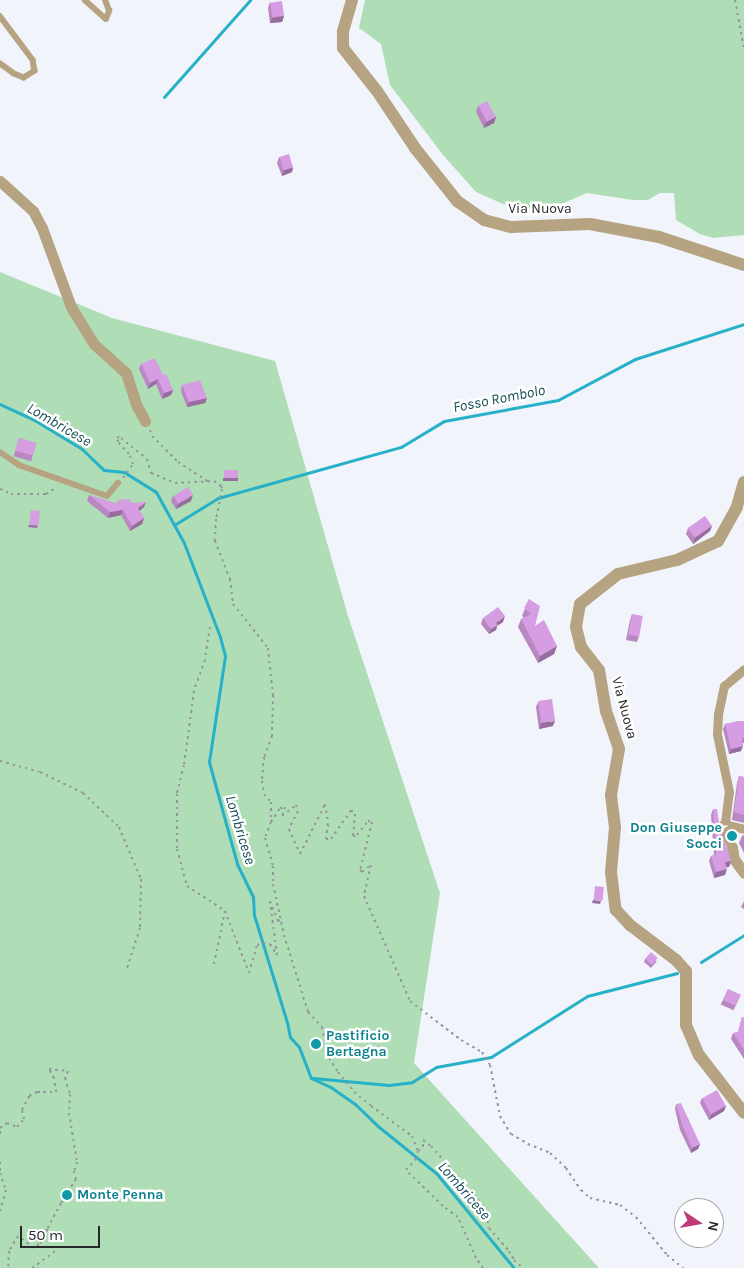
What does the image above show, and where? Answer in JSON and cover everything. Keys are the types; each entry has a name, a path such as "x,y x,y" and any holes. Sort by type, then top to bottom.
{"street":[{"name":"Via Nuova","path":"352,0 343,32 343,48 377,91 415,148 456,201 484,220 511,227 590,224 659,237 744,265"},
{"path":"0,180 33,211 42,228 71,307 94,344 126,373 137,406 146,421"},
{"name":"Via Nuova","path":"744,482 738,507 718,542 677,560 618,574 580,604 576,626 581,647 599,670 606,711 619,750 611,795 615,827 611,872 616,910 630,925 676,960 686,971 686,1025 699,1055 744,1113"},
{"path":"744,669 724,686 718,714 717,734 729,792 723,824 725,835 732,847 734,860 744,873"},
{"path":"723,824 744,829"}],"lane":[{"path":"85,0 106,19 109,11 105,0"},
{"path":"0,16 33,60 36,71 24,78 14,74 0,64"},
{"path":"0,452 19,465 107,496 118,483"}],"path":[{"path":"735,0 744,49"},
{"path":"146,421 152,436 178,462 207,481"},
{"path":"124,477 133,464 129,454 118,442 117,437 121,438 146,459 151,473 175,483 214,481 222,489 216,519 215,541 230,579 233,604 268,648 273,695 272,736 264,757 262,781 264,794 271,802 272,822"},
{"path":"0,489 11,494 46,494 66,481"},
{"path":"210,627 205,660 194,691 184,765 177,794 177,849 187,886 224,911 249,973 257,945 263,943 270,944 277,954 270,901 278,921 280,920"},
{"path":"0,761 40,772 83,793 119,827 141,879 140,928 127,968"},
{"path":"483,1268 476,1258 458,1216 443,1206 406,1170 416,1159 418,1151 412,1136 354,1092 329,1058 322,1027 308,1012 280,920 273,884 274,866 265,838 280,808 285,807 282,816 296,806 298,811 289,829 300,854 325,804 328,824 326,839 331,839 351,810 355,814 353,836 357,835 368,821 372,822 360,870 362,872 371,865 364,896 410,1001 461,1040 482,1052 490,1065 500,1116 511,1134 528,1144 550,1153 566,1168 581,1190 590,1198 620,1205 636,1217 667,1255 683,1268"},
{"path":"214,964 224,911"},
{"path":"0,1134 0,1128 7,1122 17,1127 24,1119 22,1110 29,1096 38,1092 56,1092 54,1078 49,1069 68,1071 65,1078 70,1094 69,1114 77,1162 74,1171 76,1179 61,1202 47,1230 46,1237 39,1244 34,1248 18,1236 9,1251 8,1268"},
{"path":"418,1151 423,1147 422,1140 431,1146 438,1157 464,1183 485,1208 489,1228 522,1268"},
{"path":"0,1162 0,1173 6,1190 0,1211"},
{"path":"32,1268 55,1251"}],"green space":[{"path":"365,0 744,0 744,235 713,238 700,234 676,220 674,193 660,193 648,200 633,200 587,193 545,211 503,204 476,192 443,155 390,85 381,44 359,28"},
{"path":"0,272 112,318 275,361 348,616 440,893 414,1063 599,1268 0,1268"}],"building":[{"path":"282,1 284,16 272,18 270,3"},
{"path":"487,101 496,117 487,122 478,106"},
{"path":"289,154 293,167 284,170 279,157"},
{"path":"155,358 163,375 166,374 173,390 164,393 158,379 150,383 141,364"},
{"path":"200,380 207,398 189,402 182,385"},
{"path":"19,438 36,443 33,455 15,450"},
{"path":"224,470 238,470 238,478 224,478"},
{"path":"188,487 193,495 178,504 174,496"},
{"path":"89,495 118,504 118,500 129,499 132,503 146,502 138,508 144,518 132,526 123,510 110,512"},
{"path":"31,510 40,511 38,526 29,525"},
{"path":"705,516 712,526 695,538 688,528"},
{"path":"529,599 540,606 535,626 544,620 557,646 540,656 521,619 531,614 524,608"},
{"path":"498,607 505,616 496,623 498,625 491,629 483,618"},
{"path":"632,614 643,616 639,637 628,635"},
{"path":"552,699 555,721 541,723 538,701"},
{"path":"744,721 743,746 731,749 725,724"},
{"path":"739,776 744,777 744,815 734,812"},
{"path":"713,809 717,809 720,828 731,861 725,862 727,869 716,872 711,856 716,854"},
{"path":"595,886 604,887 602,901 594,900"},
{"path":"651,952 658,958 652,965 645,959"},
{"path":"728,989 741,995 736,1006 723,1000"},
{"path":"742,1017 744,1018 744,1050 733,1033 738,1032"},
{"path":"717,1090 726,1106 711,1114 702,1098"},
{"path":"681,1103 700,1144 692,1148 682,1125 676,1104"}],"waterway":[{"path":"164,97 250,0"},
{"name":"Fosso Rombolo","path":"174,525 218,498 401,447 444,421 558,400 635,359 744,324"},
{"name":"Lombricese","path":"0,404 36,421 82,449 104,470 124,472 156,492 184,543 220,637 225,656 209,762 237,864 253,897 254,915 290,1037 299,1047 311,1078 332,1088 355,1104 379,1127 437,1174 514,1268"},
{"path":"701,962 744,935"},
{"path":"313,1078 389,1085 412,1082 436,1067 491,1057 587,996 677,973"}],"place":[{"name":"Don Giuseppe Socci","path":"732,836"},
{"name":"Pastificio Bertagna","path":"316,1044"},
{"name":"Monte Penna","path":"67,1195"}]}
